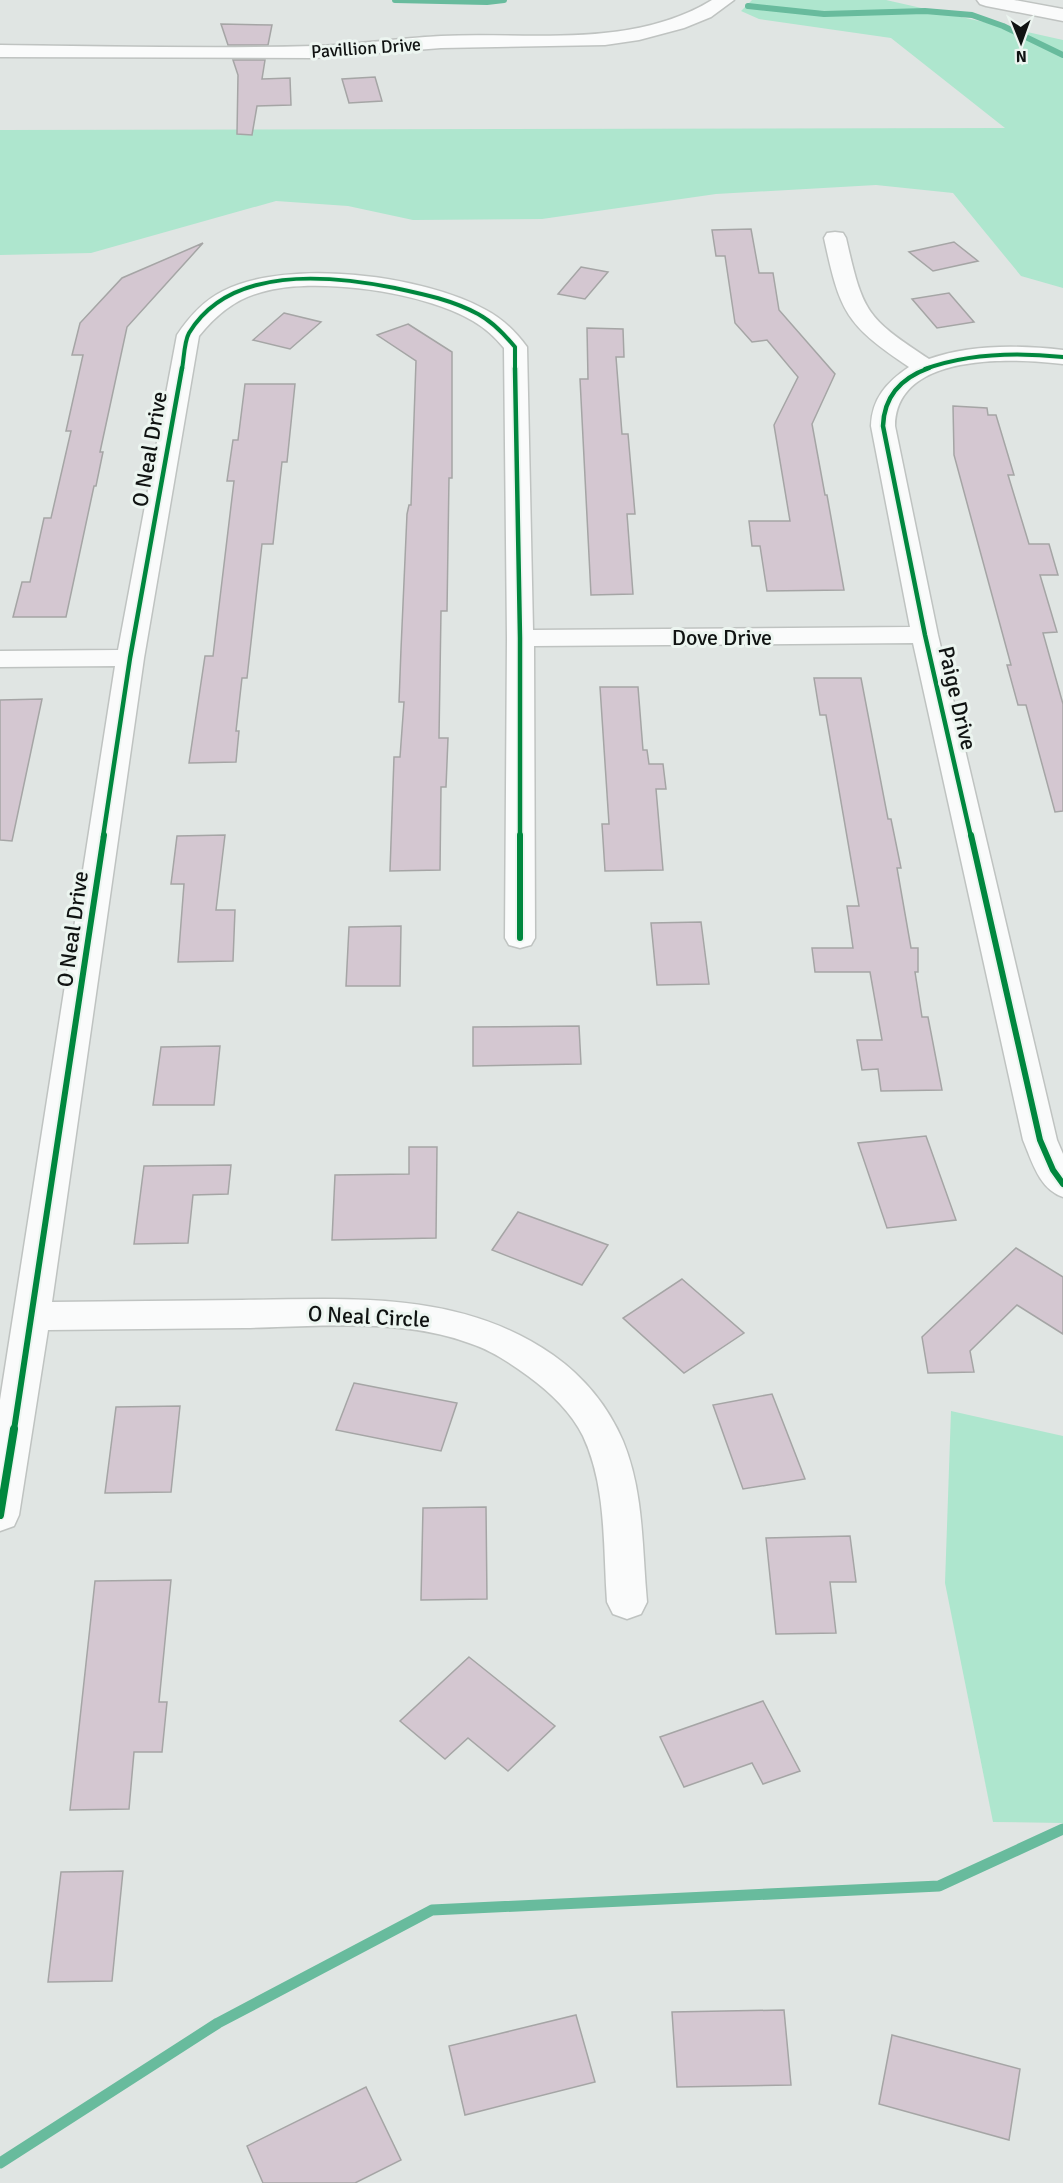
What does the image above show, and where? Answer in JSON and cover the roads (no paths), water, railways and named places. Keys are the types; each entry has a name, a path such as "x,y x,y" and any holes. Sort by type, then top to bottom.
{"street":[{"name":"Pavillion Drive","path":"0,51 315,52 441,42 605,39 639,34 677,24 704,13 725,0"},
{"path":"986,0 1017,3 1063,15"},
{"path":"835,238 847,288 861,318 886,341 925,367"},
{"name":"O Neal Drive","path":"0,1515 5,1444 32,1316 130,658 188,335 198,319 210,308 230,296 272,282 318,278 364,281 461,305 481,314 498,327 515,347 520,638 520,938"},
{"name":"Paige Drive","path":"1063,357 1024,353 985,355 950,360 925,367 900,383 888,398 883,426 925,635 1040,1140 1053,1170 1063,1184"},
{"name":"Dove Drive","path":"520,638 925,635"},
{"path":"0,659 130,658"},
{"name":"O Neal Circle","path":"32,1316 362,1312 419,1315 463,1325 500,1339 532,1356 567,1387 589,1413 604,1441 618,1491 627,1602"}],"waterway":[{"path":"395,0 487,2 504,0"},
{"path":"748,6 824,14 925,11 972,15 1003,26 1063,55"},
{"path":"0,2163 218,2023 432,1910 939,1886 1063,1829"}]}
